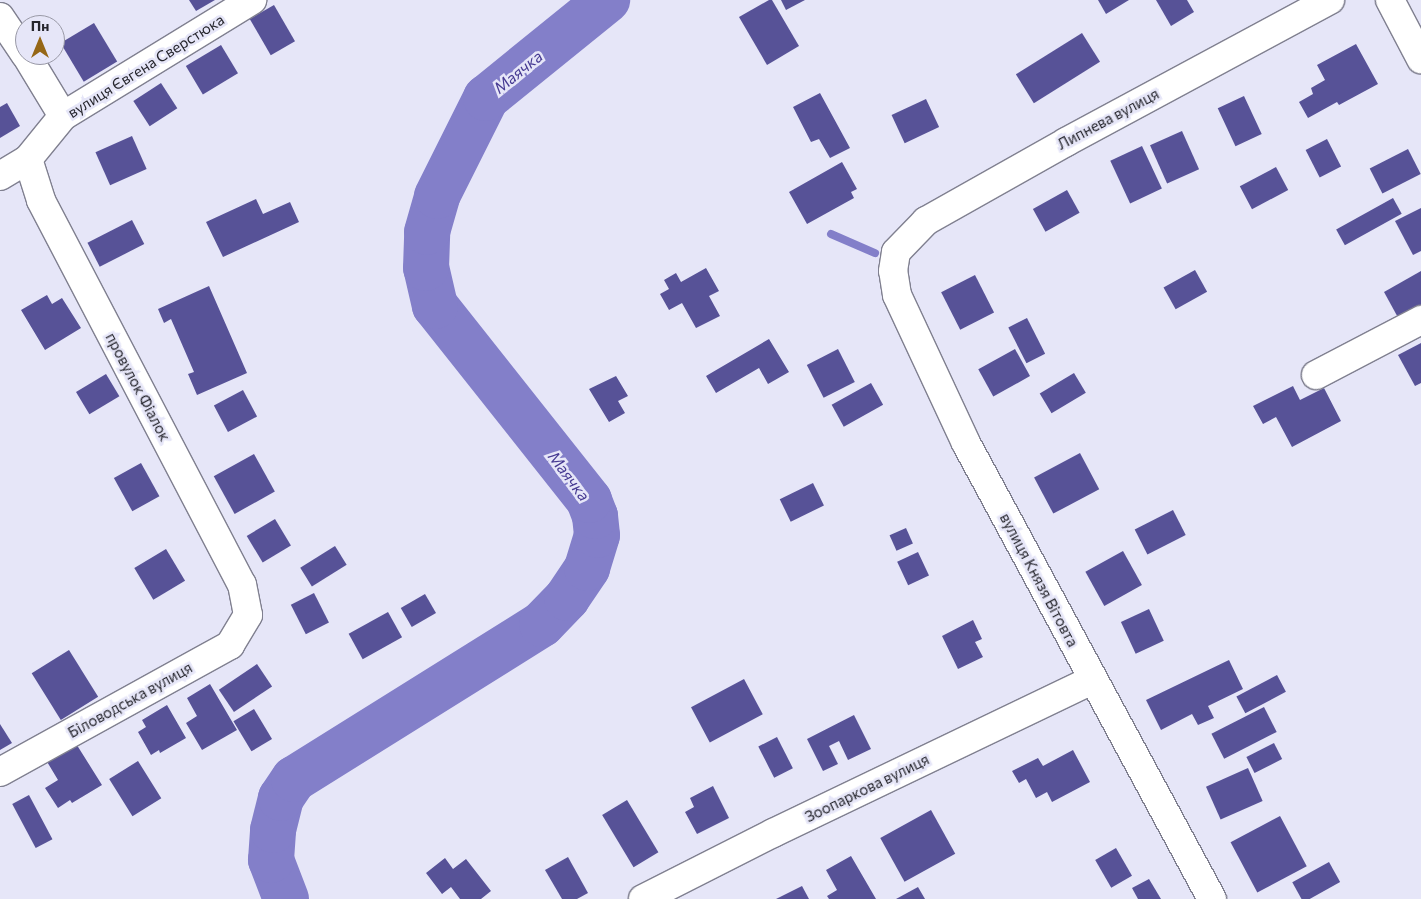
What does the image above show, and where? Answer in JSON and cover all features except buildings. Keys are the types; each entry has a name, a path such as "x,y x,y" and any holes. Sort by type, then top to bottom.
{"street":[{"name":"вулиця Євгена Сверстюка","path":"0,176 28,159 63,116 252,0"},
{"name":"Липнева вулиця","path":"896,252 926,221 1066,142 1330,0"},
{"path":"1390,0 1421,59"},
{"path":"0,17 15,39"},
{"path":"32,65 63,116"},
{"name":"провулок Фіалок","path":"28,159 41,200 242,584 248,615"},
{"name":"вулиця Князя Вітовта","path":"896,252 892,271 901,304 966,443 1092,680 1212,899"},
{"path":"1316,375 1421,320"},
{"name":"Біловодська вулиця","path":"0,772 230,644 248,615"},
{"name":"Зоопаркова вулиця","path":"642,899 782,829 1092,680"}],"waterway":[{"name":"Маячка","path":"286,899 271,860 273,830 281,798 294,779 542,624 567,598 587,568 597,535 595,516 589,500 435,306 426,268 427,232 437,196 486,98 607,0"},
{"path":"831,234 875,253"}]}
